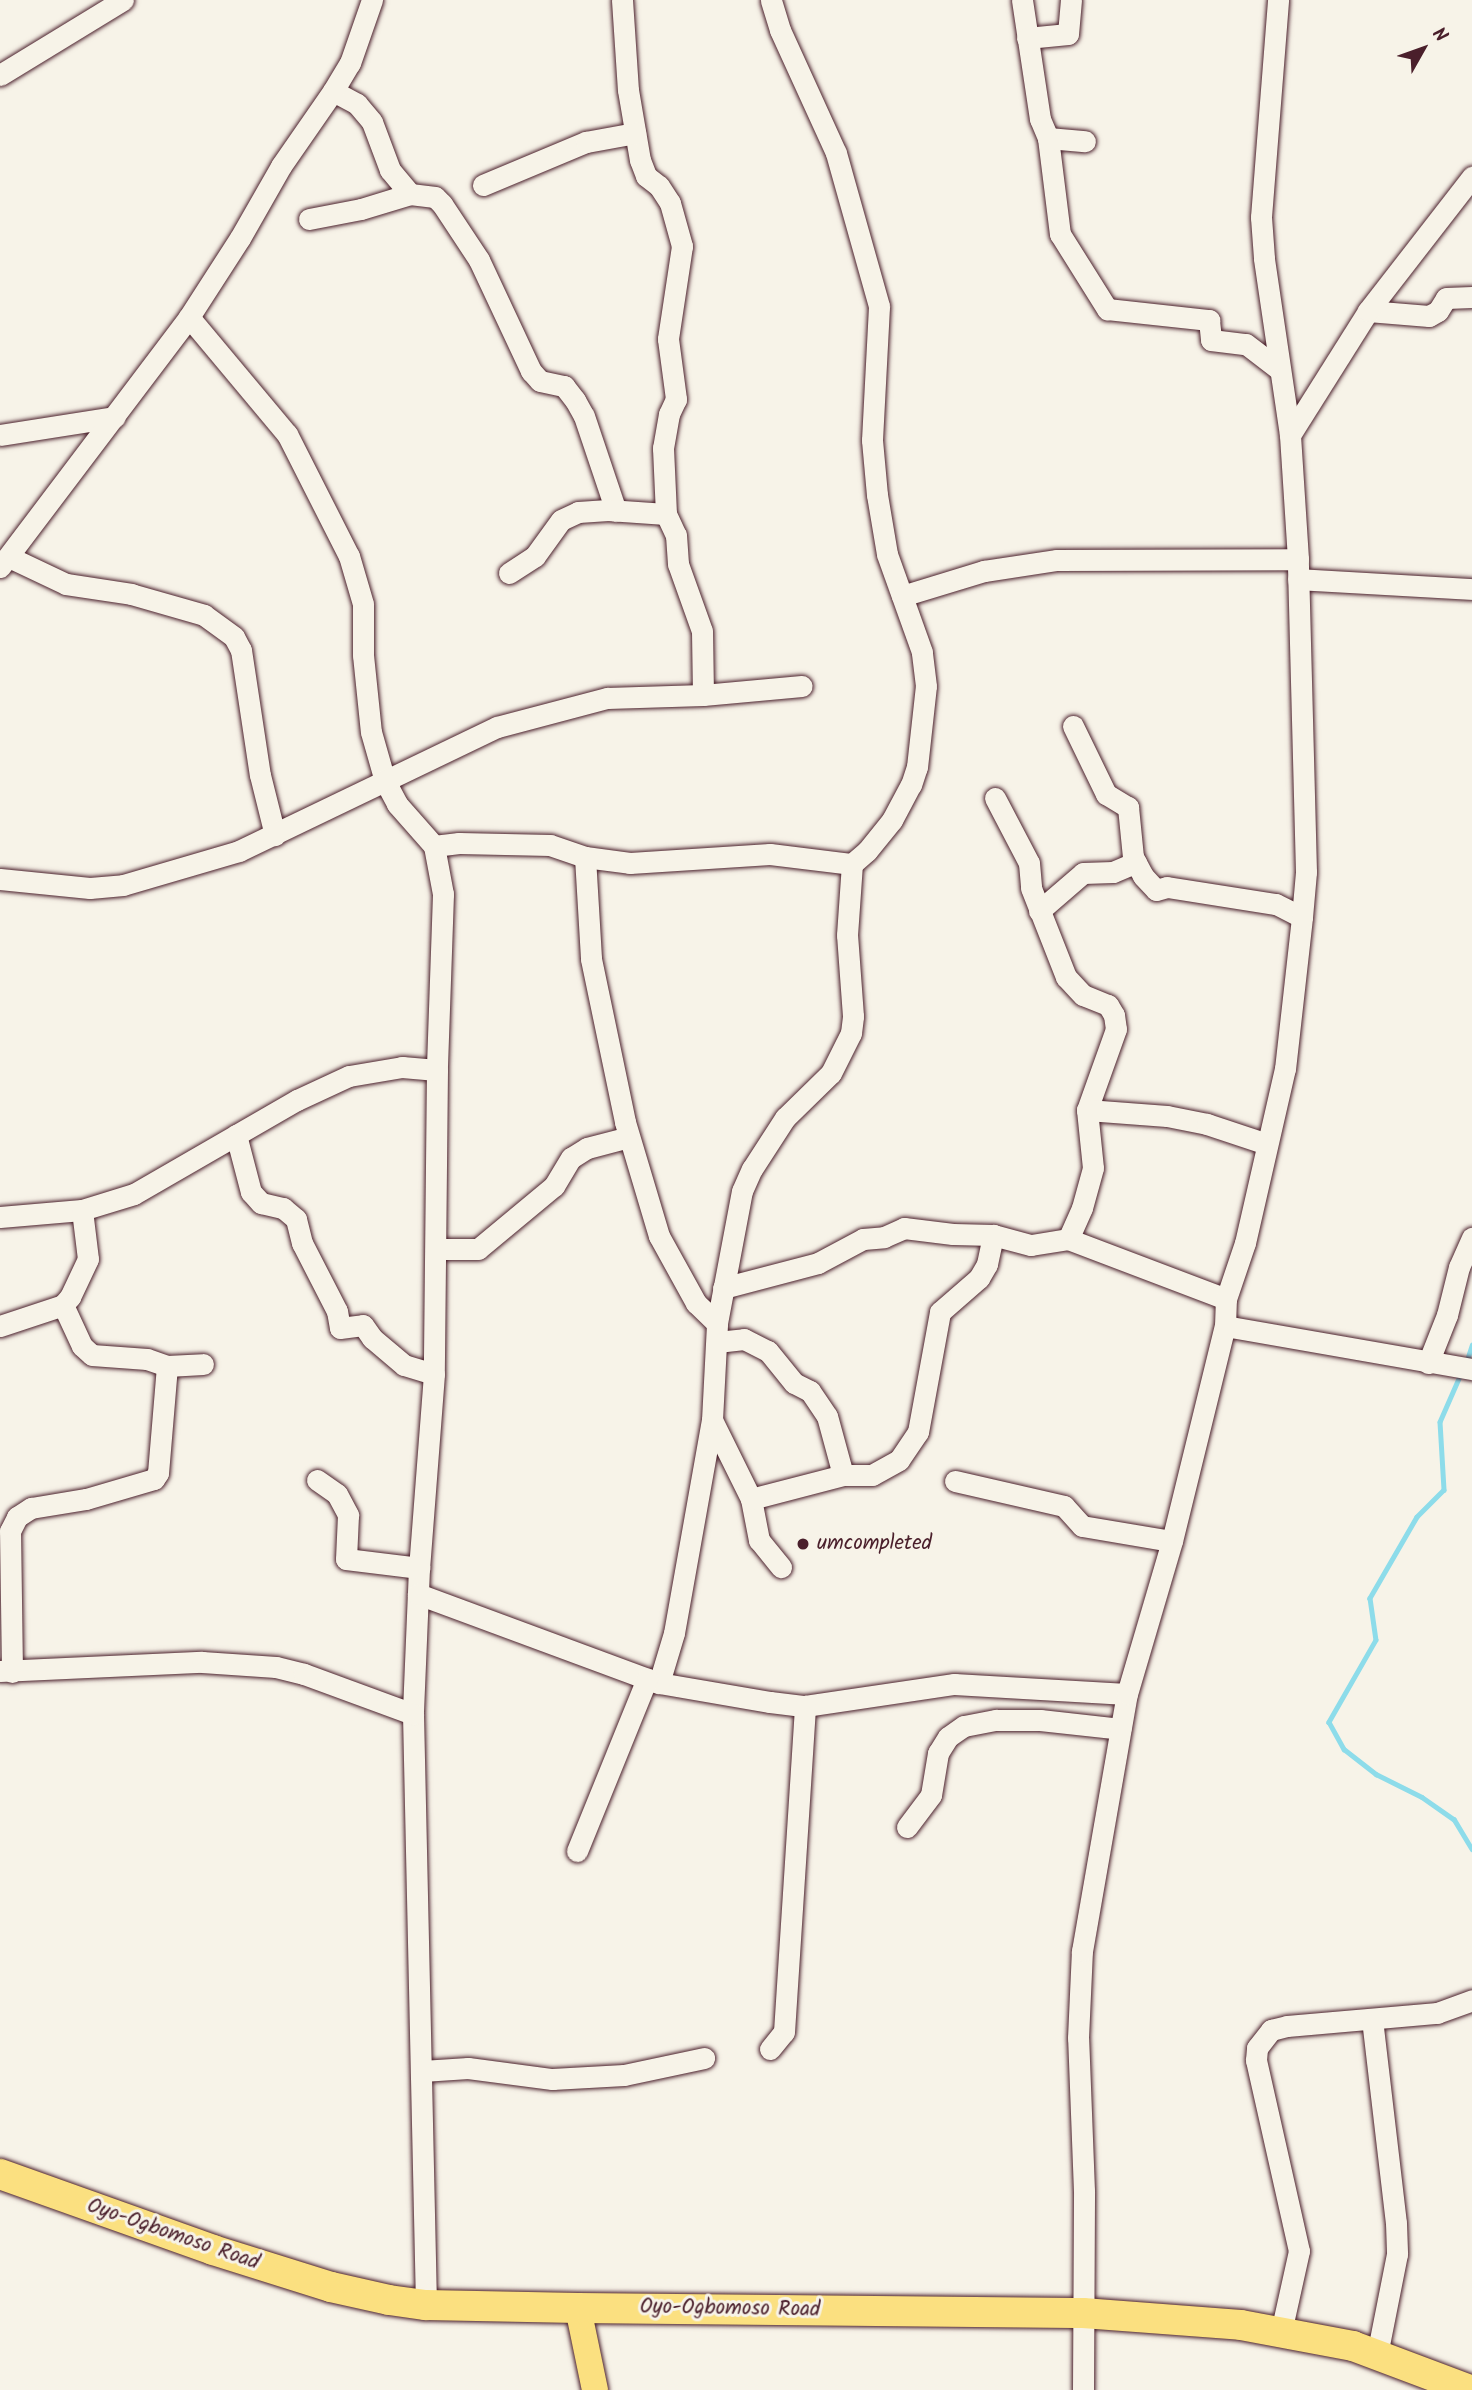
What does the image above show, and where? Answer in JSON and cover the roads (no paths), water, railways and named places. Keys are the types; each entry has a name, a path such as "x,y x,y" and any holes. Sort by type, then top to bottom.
{"highway":[{"name":"Oyo-Ogbomoso Road","path":"0,2174 213,2250 331,2287 426,2305 1083,2313 1241,2325 1353,2346 1469,2390"}],"main road":[{"path":"578,2308 595,2390"}],"street":[{"path":"0,75 123,0"},
{"path":"275,835 260,775 241,650 234,638 204,615 131,594 66,584 5,562 189,317 240,238 281,166 350,63 372,0"},
{"path":"622,0 628,90 635,133 646,176 659,186 670,203 682,246 668,339 676,400 669,414 663,449 666,514 676,535 678,564 702,631 703,695"},
{"path":"577,1851 674,1633 712,1420 717,1332 742,1191 752,1169 785,1118 831,1073 851,1033 853,1016 847,935 852,864 867,851 892,820 917,768 926,685 922,652 887,554 872,440 879,306 836,153 780,30 771,0"},
{"path":"1022,0 1040,119 1048,138 1060,234 1108,309 1209,320 1211,340 1247,344 1280,370"},
{"path":"1027,38 1068,34 1071,0"},
{"path":"1083,2390 1084,2191 1078,2038 1082,1951 1127,1694 1172,1541 1225,1326 1226,1299 1245,1243 1285,1069 1306,872 1298,569 1290,435 1261,217 1278,0"},
{"path":"333,91 357,104 372,122 390,170 410,194"},
{"path":"483,185 586,142 635,133"},
{"path":"1048,138 1085,141"},
{"path":"1290,435 1368,311 1472,177"},
{"path":"309,219 361,209 410,194 435,197 479,260 531,371 540,381 564,386 575,400 584,416 616,511"},
{"path":"1368,311 1429,316 1438,311 1446,298 1472,297"},
{"path":"189,317 287,434 349,556 363,604 367,711 385,780 397,803 434,846 443,894 437,1070 434,1374 419,1568 413,1714 426,2305"},
{"path":"0,435 115,417"},
{"path":"509,573 535,556 561,520 578,512 666,514"},
{"path":"902,596 984,571 1057,560 1298,569 1472,589"},
{"path":"0,879 90,888 123,885 239,851 497,727 607,698 703,695 802,686"},
{"path":"1073,726 1106,794 1128,807 1136,862 1156,890 1167,887 1276,904 1302,917"},
{"path":"995,798 1029,863 1031,888 1039,911 1072,986 1083,995 1101,1000 1114,1016 1116,1028 1087,1110 1093,1168 1082,1208 1068,1239"},
{"path":"434,846 458,843 550,845 585,857 630,863 769,854 852,864"},
{"path":"585,857 591,959 629,1137 659,1236 696,1303 717,1332 744,1339 768,1352 794,1383 810,1391 827,1416 843,1475"},
{"path":"1039,911 1083,873 1113,872 1136,862"},
{"path":"0,1217 82,1210 134,1194 297,1100 349,1076 402,1067 437,1070"},
{"path":"1087,1110 1167,1116 1207,1124 1268,1144"},
{"path":"236,1135 251,1192 261,1203 283,1208 296,1219 302,1243 337,1311 340,1328 363,1325 372,1338 404,1365 434,1374"},
{"path":"436,1249 478,1249 554,1186 571,1158 587,1148 629,1137"},
{"path":"0,1326 63,1304 86,1268 82,1210"},
{"path":"723,1288 818,1263 863,1240 884,1237 904,1228 953,1234 993,1235 1031,1245 1068,1239 1226,1299"},
{"path":"751,1499 843,1475 872,1475 899,1460 913,1441 931,1366 940,1312 979,1278 987,1264 993,1235"},
{"path":"1428,1363 1447,1315 1459,1267 1472,1238"},
{"path":"63,1304 88,1353 159,1361 167,1366 203,1364"},
{"path":"1225,1326 1462,1368"},
{"path":"167,1366 158,1473 154,1479 86,1499 31,1508 16,1517 10,1531 6,1671 202,1662 276,1667 413,1714"},
{"path":"712,1420 751,1499 760,1540 781,1567"},
{"path":"317,1480 337,1494 348,1515 346,1559 419,1568"},
{"path":"955,1481 1064,1506 1082,1525 1172,1541"},
{"path":"418,1594 653,1681 805,1706 954,1684 1127,1694"},
{"path":"771,2049 784,2032 805,1706"},
{"path":"907,1827 931,1795 938,1753 947,1737 964,1726 996,1720 1040,1720 1121,1728"},
{"path":"1281,2332 1299,2251 1256,2060 1257,2048 1271,2029 1437,2014 1472,2000"},
{"path":"1372,2019 1396,2223 1397,2254 1377,2355"},
{"path":"422,2071 468,2068 564,2078 624,2075 704,2058"}],"waterway":[{"path":"1466,1363 1472,1345"},
{"path":"1461,1374 1440,1422 1444,1490 1417,1517 1370,1598 1376,1640 1329,1722 1344,1749 1376,1774 1422,1797 1454,1819 1472,1849"}],"place":[{"name":"umcompleted","path":"803,1544"}]}
